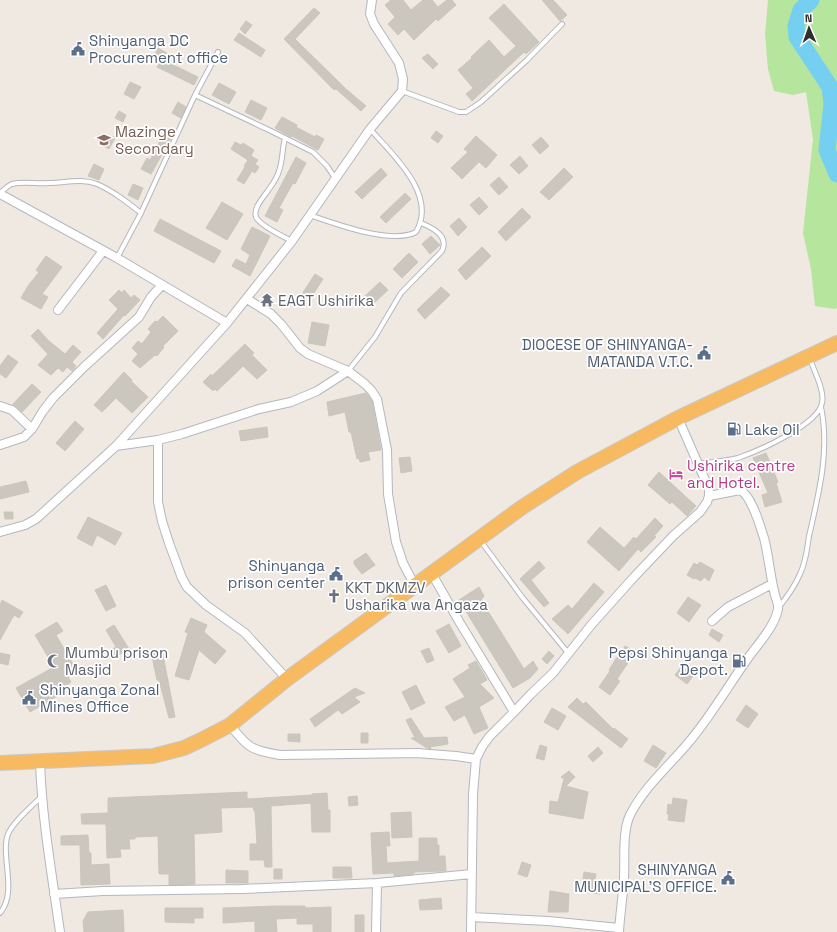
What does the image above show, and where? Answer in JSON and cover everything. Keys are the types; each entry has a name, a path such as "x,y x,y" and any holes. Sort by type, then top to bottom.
{"highway":[{"path":"0,763 153,756 184,748 230,725 287,679 521,508 577,472 678,418 837,343"}],"street":[{"path":"0,532 25,525 36,518 116,446 247,299 292,241 370,129 402,91 403,79 400,63 374,24 370,14 372,0"},
{"path":"0,194 117,258 227,323"},
{"path":"58,310 103,251"},
{"path":"0,446 24,436 32,429 53,398 138,317 162,285"},
{"path":"247,299 271,314 300,348 308,354 348,371 365,384 377,399 386,450 388,494 396,542 403,563 415,586"},
{"path":"116,446 158,440 182,434 259,410 291,402 317,392 348,371"},
{"path":"0,406 12,410 32,429"},
{"path":"471,932 473,794 476,759 489,737 553,673 592,624 634,577 673,536 700,512 707,502 709,489 678,418"},
{"path":"158,440 158,502 167,537 182,578 187,587 206,604 245,633 287,679"},
{"path":"471,917 548,921 619,930 624,880 625,838 629,817 638,800 689,742 709,716 762,639 772,623 778,607 763,536 745,492 740,490 709,496"},
{"path":"432,574 514,712"},
{"path":"712,621 728,607 772,584"},
{"path":"230,725 241,739 250,747 264,752 280,755 417,753 476,759"},
{"path":"40,762 41,797 60,932"},
{"path":"54,894 103,891 242,889 377,883 472,874"},
{"path":"376,932 377,883"}],"lane":[{"path":"402,91 459,112 466,112 473,108 496,88 544,44 562,24"},
{"path":"117,258 141,213 195,95 218,52"},
{"path":"195,95 312,152 327,166 335,178"},
{"path":"310,215 379,235 396,236 416,232 421,223 423,214 417,189 410,175 370,129"},
{"path":"285,138 279,171 275,180 259,202 256,217 292,241"},
{"path":"0,194 8,186 13,184 49,183 78,180 97,184 106,188 121,197 141,213"},
{"path":"348,371 374,337 401,293 442,251 444,243 442,237 430,227 421,223"},
{"path":"778,607 793,588 806,557 825,457 825,434 821,407 823,398 822,391 810,357"},
{"path":"698,464 736,458 770,444 807,422 821,407"},
{"path":"480,539 522,597 569,654"},
{"path":"0,913 6,904 8,892 5,845 8,834 24,814 41,797"}],"green space":[{"path":"768,0 837,0 837,308 835,309 815,306 811,269 803,233 813,139 806,92 793,95 774,91 768,69 765,34"}],"building":[{"path":"391,0 403,0 411,10 423,0 432,0 438,7 447,0 452,0 456,5 438,21 436,19 414,40 404,29 398,35 388,24 395,17 385,5"},
{"path":"542,0 553,0 567,15 560,21"},
{"path":"504,4 539,42 526,54 524,52 472,101 466,94 473,88 458,70 489,40 504,57 516,46 489,18"},
{"path":"314,8 320,13 295,39 346,89 366,106 361,111 336,89 334,90 284,39"},
{"path":"246,21 252,25 245,34 240,29"},
{"path":"239,33 265,50 261,57 234,40"},
{"path":"158,48 167,53 165,61 198,77 194,85 157,67 161,60 154,56"},
{"path":"428,54 438,64 433,69 422,58"},
{"path":"130,82 141,87 134,99 124,94"},
{"path":"219,83 236,92 229,104 212,95"},
{"path":"251,100 267,108 261,120 245,112"},
{"path":"178,102 186,107 181,118 172,113"},
{"path":"119,111 126,115 123,122 115,118"},
{"path":"282,117 297,125 296,127 315,137 316,135 324,139 318,150 275,128"},
{"path":"166,129 174,133 151,174 141,169 147,158 150,160"},
{"path":"436,131 443,136 438,143 431,138"},
{"path":"116,136 109,149 102,145 104,140"},
{"path":"476,136 497,155 486,168 479,162 462,179 451,168 468,152 464,149"},
{"path":"541,137 549,146 540,154 532,145"},
{"path":"235,142 241,145 243,143 254,150 251,156 258,160 255,164 259,167 255,173 252,171 244,184 237,180 248,160 231,149"},
{"path":"520,156 528,166 519,174 510,165"},
{"path":"296,157 306,163 295,184 293,183 279,208 283,210 277,222 265,216"},
{"path":"94,164 104,169 99,180 88,176"},
{"path":"381,168 387,175 362,199 355,192"},
{"path":"564,168 573,177 549,200 540,192"},
{"path":"499,177 508,187 499,195 490,185"},
{"path":"133,184 143,188 138,200 128,195"},
{"path":"405,193 411,199 386,223 380,217"},
{"path":"479,197 488,207 479,215 470,205"},
{"path":"222,202 243,214 227,240 206,228"},
{"path":"522,208 531,217 506,241 498,232"},
{"path":"459,218 467,227 458,236 450,226"},
{"path":"160,219 221,251 214,263 154,231"},
{"path":"252,227 270,236 250,276 232,266 236,259 246,264 250,255 241,249"},
{"path":"431,236 440,245 430,254 422,244"},
{"path":"482,247 491,256 466,280 458,270"},
{"path":"409,253 418,262 402,278 393,269"},
{"path":"46,256 62,267 42,294 48,297 41,309 21,298 39,272 36,270"},
{"path":"315,274 323,279 310,299 302,294"},
{"path":"380,282 388,290 373,304 365,296"},
{"path":"441,287 450,295 425,319 417,310"},
{"path":"119,290 122,293 124,290 131,298 134,295 140,300 125,316 124,315 103,339 97,333 118,309 109,300"},
{"path":"163,316 178,331 163,346 164,347 157,356 155,355 140,368 132,361 138,354 132,348 138,341 142,344 151,332 148,329 155,321 157,322"},
{"path":"312,322 329,325 325,346 308,343"},
{"path":"38,329 49,341 65,354 73,345 81,352 72,362 76,366 72,371 67,367 63,372 58,368 51,375 38,365 48,354 31,336"},
{"path":"245,344 254,353 252,355 267,370 257,379 243,366 217,391 215,389 213,391 203,382 211,374 212,376"},
{"path":"8,355 18,362 6,378 0,374 0,366"},
{"path":"124,372 148,397 132,413 116,398 102,412 94,405"},
{"path":"32,384 41,392 22,412 13,404"},
{"path":"366,393 372,401 381,450 368,452 370,460 360,462 359,458 357,459 345,412 329,416 327,402"},
{"path":"75,421 84,429 65,451 56,443"},
{"path":"267,427 268,437 241,441 239,431"},
{"path":"766,453 778,482 776,483 782,502 765,507 762,495 768,493 753,458"},
{"path":"410,457 412,471 401,473 399,458"},
{"path":"659,472 696,506 687,516 672,502 670,504 648,485"},
{"path":"26,481 29,492 0,499 0,487"},
{"path":"4,512 13,512 13,519 5,519"},
{"path":"88,517 122,533 115,545 97,535 92,546 77,538"},
{"path":"655,518 663,526 654,536 656,537 641,552 638,549 619,571 587,542 600,527 624,548 634,537 636,539"},
{"path":"366,553 375,565 362,574 354,564 354,561"},
{"path":"539,561 545,568 531,580 549,603 544,607 520,579"},
{"path":"700,562 714,570 709,581 704,577 701,581 687,575 694,563 697,565"},
{"path":"594,583 604,592 568,634 552,619 568,605 572,609"},
{"path":"106,585 116,606 106,611 95,590"},
{"path":"479,587 484,596 481,600 524,669 533,661 538,669 530,678 513,688 459,600"},
{"path":"688,597 701,605 689,622 677,613"},
{"path":"2,600 23,612 19,618 14,615 0,640 0,605"},
{"path":"191,618 207,625 204,632 226,651 215,664 199,650 189,680 175,676 188,633 185,632"},
{"path":"57,622 63,631 56,635 77,671 68,677 71,682 59,690 61,694 30,712 16,688 54,667 35,635"},
{"path":"449,624 461,646 449,653 436,631"},
{"path":"114,625 129,649 115,657 111,650 116,647 106,630"},
{"path":"712,629 723,635 719,642 709,635"},
{"path":"625,646 634,651 630,656 632,657 617,679 620,681 610,695 599,687"},
{"path":"429,648 434,660 427,663 421,651"},
{"path":"162,650 175,717 169,718 159,680 157,680 151,652"},
{"path":"549,651 554,656 547,664 542,659"},
{"path":"0,653 10,655 8,665 0,663"},
{"path":"476,661 487,680 480,684 494,698 479,707 488,728 474,734 465,715 454,721 445,707 465,697 453,679 470,668 468,665"},
{"path":"681,667 693,676 687,684 675,675"},
{"path":"416,685 425,703 411,710 402,692"},
{"path":"355,688 365,693 354,697 360,702 342,714 338,710 315,727 310,719"},
{"path":"577,698 583,704 586,702 613,729 614,728 628,739 621,748 568,707"},
{"path":"746,705 758,714 748,728 736,720"},
{"path":"552,708 566,716 558,730 544,722"},
{"path":"411,718 424,738 447,737 448,744 430,747 431,749 411,738 415,738 406,720"},
{"path":"361,733 368,733 368,743 361,743"},
{"path":"288,734 300,734 300,742 288,741"},
{"path":"540,745 547,747 544,760 536,758"},
{"path":"653,745 666,753 656,768 644,761"},
{"path":"598,747 603,753 593,762 588,756"},
{"path":"569,771 575,777 566,786 588,792 583,819 549,813 550,801 558,802 564,779 561,777"},
{"path":"247,792 247,799 327,793 328,810 330,810 330,832 312,832 311,803 271,806 272,867 265,867 264,860 250,860 250,844 257,844 255,811 253,807 221,808 222,832 194,834 195,884 169,885 169,874 159,874 158,836 135,837 135,839 129,839 130,849 120,849 121,857 107,858 106,824 82,824 81,814 108,813 108,798"},
{"path":"357,796 358,805 349,806 348,797"},
{"path":"673,798 687,800 684,822 668,820 668,804 672,805"},
{"path":"411,812 412,837 392,838 391,813"},
{"path":"389,832 390,846 386,846 387,863 419,861 419,838 437,838 437,845 439,845 439,856 445,856 446,871 414,872 414,874 394,876 394,873 373,874 371,833"},
{"path":"88,835 91,865 109,864 110,884 81,885 80,845 61,845 61,836"},
{"path":"522,862 531,865 527,877 518,874"},
{"path":"333,867 351,867 352,878 333,878"},
{"path":"274,869 282,869 282,879 274,879"},
{"path":"226,870 248,871 248,883 226,883"},
{"path":"584,872 596,874 595,880 602,881 600,894 581,892"},
{"path":"550,891 569,894 568,912 548,912"},
{"path":"441,898 442,909 420,910 419,900"},
{"path":"305,906 305,908 331,907 331,932 313,932 313,924 297,924 297,918 276,919 277,932 255,932 255,921 223,923 223,908"},
{"path":"165,908 203,908 203,918 194,918 194,923 165,922"},
{"path":"123,910 124,932 84,932 83,921 88,912"},
{"path":"355,915 364,915 364,932 355,932"}],"waterway":[{"path":"811,0 801,10 796,26 797,37 830,87 832,104 827,150 837,174"}],"place":[{"name":"Shinyanga DC Procurement office","path":"78,49"},
{"name":"Mazinge Secondary","path":"104,140"},
{"name":"EAGT Ushirika","path":"267,300"},
{"name":"DIOCESE OF SHINYANGA- MATANDA V.T.C.","path":"704,353"},
{"name":"Lake Oil","path":"734,429"},
{"name":"Ushirika centre and Hotel.","path":"676,474"},
{"name":"Shinyanga prison center","path":"336,574"},
{"name":"KKT DKMZV Usharika wa Angaza","path":"334,596"},
{"name":"Mumbu prison Masjid","path":"54,661"},
{"name":"Pepsi Shinyanga Depot.","path":"739,661"},
{"name":"Shinyanga Zonal Mines Office","path":"29,698"},
{"name":"SHINYANGA MUNICIPAL'S OFFICE.","path":"728,878"}]}
